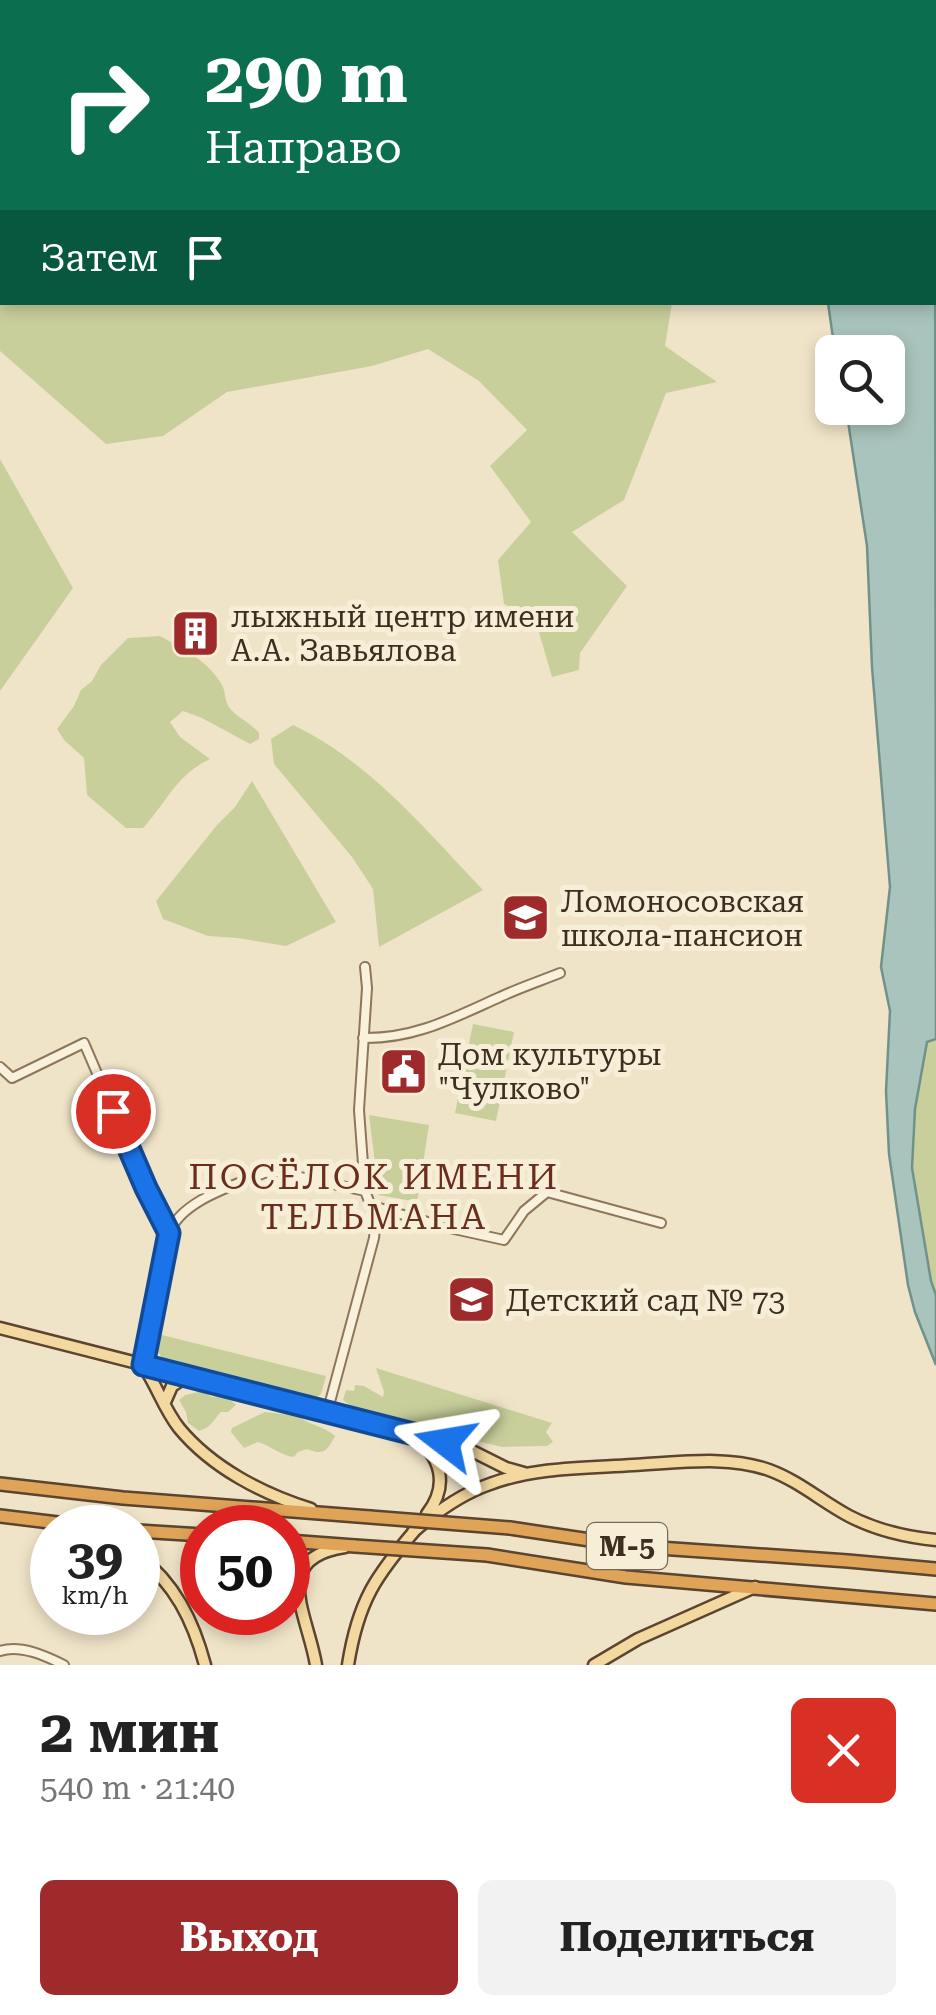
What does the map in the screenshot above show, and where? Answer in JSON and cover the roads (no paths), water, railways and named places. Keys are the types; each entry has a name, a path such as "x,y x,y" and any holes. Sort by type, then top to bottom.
{"highway":[{"name":"М-5","path":"0,1484 123,1498 510,1528 630,1546 936,1569"},
{"path":"0,1516 30,1520"},
{"name":"М-5","path":"310,1543 487,1555 626,1577 936,1604"}],"main road":[{"path":"0,1328 466,1448 528,1474"},
{"path":"143,1365 180,1429 218,1462 259,1490 326,1514"},
{"path":"165,1403 172,1386 186,1376"},
{"path":"348,1665 368,1594 380,1572 440,1495 439,1470 429,1451 418,1439 402,1432"},
{"path":"413,1532 475,1490 508,1478 559,1470 696,1462 756,1466 792,1480 868,1525 903,1536 936,1540"},
{"path":"316,1665 300,1596 302,1567 320,1553 356,1546"},
{"path":"160,1575 191,1622 204,1665"},
{"path":"594,1665 638,1639 755,1587"}],"street":[{"path":"327,1413 376,1219 365,1191 359,1110 365,967"},
{"path":"363,1038 389,1039 440,1025 560,973"},
{"path":"0,1067 12,1078 84,1042 169,1233"},
{"path":"143,1365 169,1233 174,1220 186,1208 264,1173 277,1172 365,1191"},
{"path":"369,1205 504,1240 524,1211 547,1192 661,1223"},
{"path":"0,1651 10,1647 64,1665"}],"water":[{"path":"828,305 935,305 936,1039 927,1042 915,1109 912,1168 936,1295 936,1365 908,1285 889,1154 886,1091 890,1011 881,967 890,887 872,667 867,546 849,425 905,425 905,335 833,335"}],"place":[{"name":"лыжный центр имени А.А. Завьялова","path":"196,633"},
{"name":"Ломоносовская школа-пансион","path":"526,918"},
{"name":"Дом культуры \"Чулково\"","path":"403,1071"},
{"name":"Детский сад № 73","path":"471,1300"}],"district":[{"name":"ПОСЁЛОК ИМЕНИ ТЕЛЬМАНА","path":"374,1197"}]}
